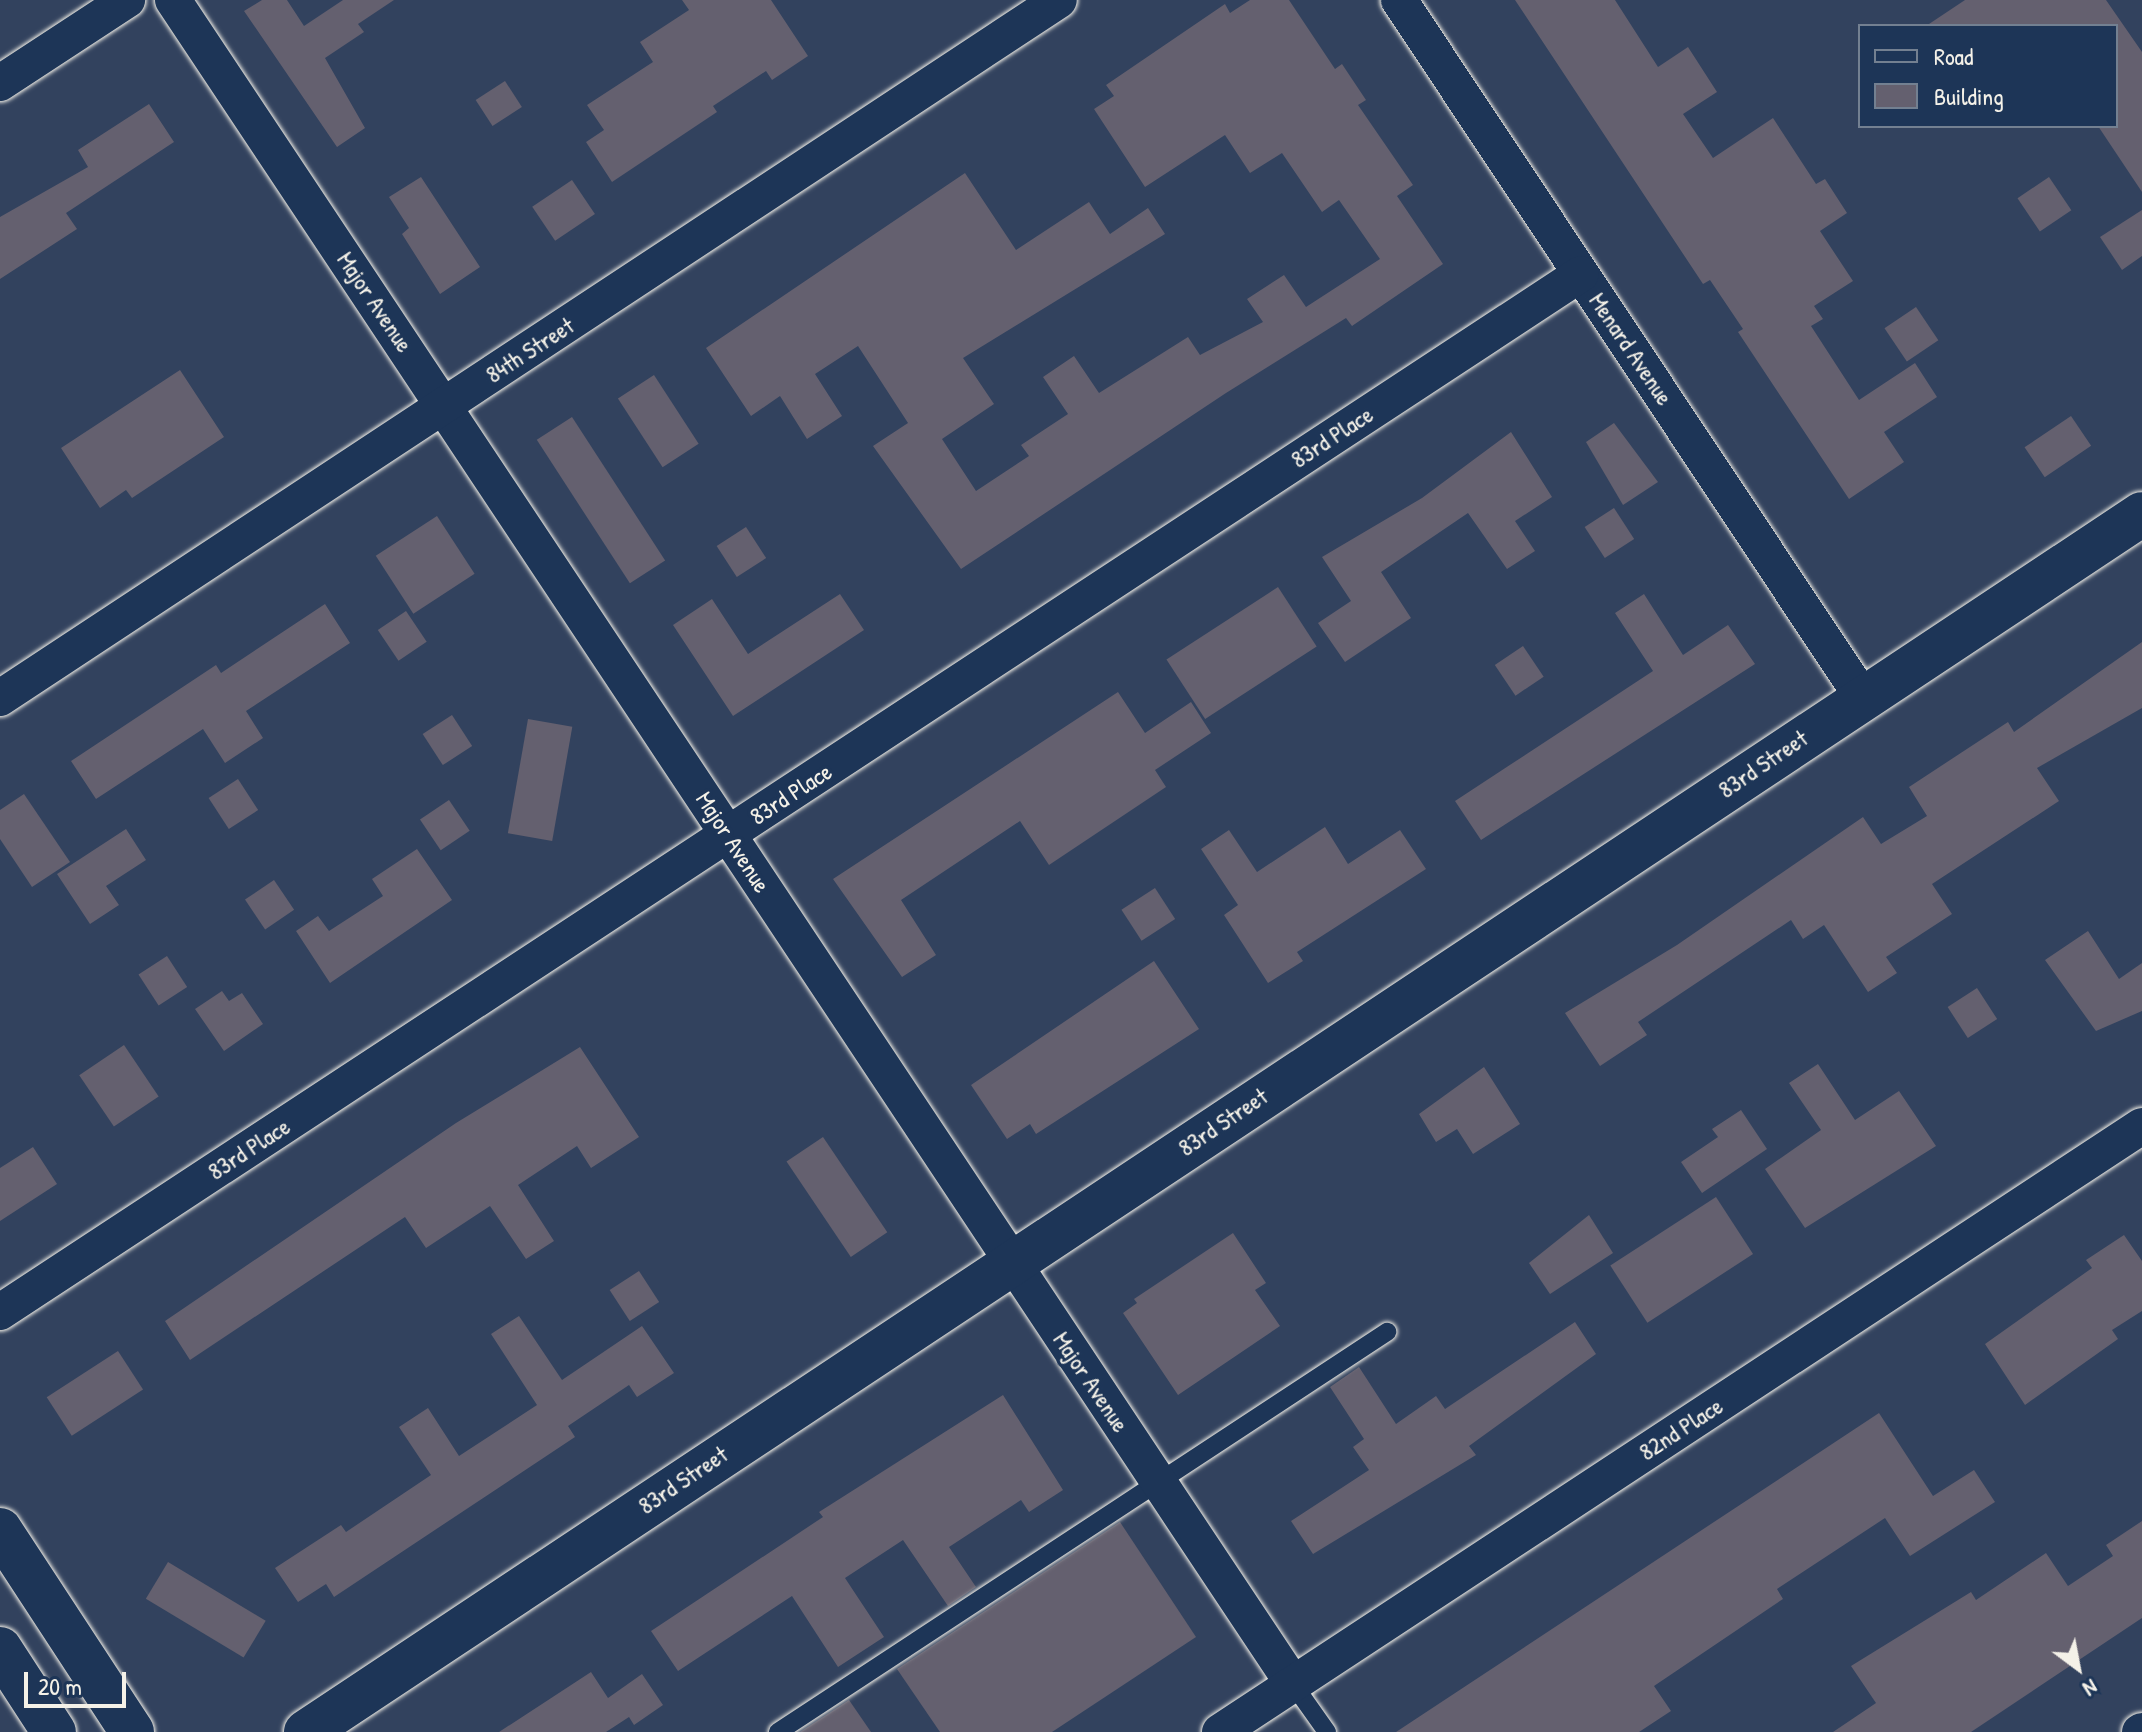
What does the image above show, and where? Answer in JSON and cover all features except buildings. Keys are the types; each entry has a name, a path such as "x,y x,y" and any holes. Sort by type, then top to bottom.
{"street":[{"path":"0,83 127,0"},
{"name":"Major Avenue","path":"173,0 1293,1684"},
{"name":"84th Street","path":"0,698 1059,0"},
{"name":"Menard Avenue","path":"1399,0 1863,698"},
{"name":"83rd Place","path":"0,1312 1581,274"},
{"name":"83rd Street","path":"306,1732 2142,514"},
{"name":"82nd Place","path":"1220,1732 2142,1126"},
{"path":"0,1530 132,1732"},
{"path":"0,1649 54,1732"}],"lane":[{"path":"778,1732 1387,1332"},
{"path":"1293,1684 1327,1732"}]}
